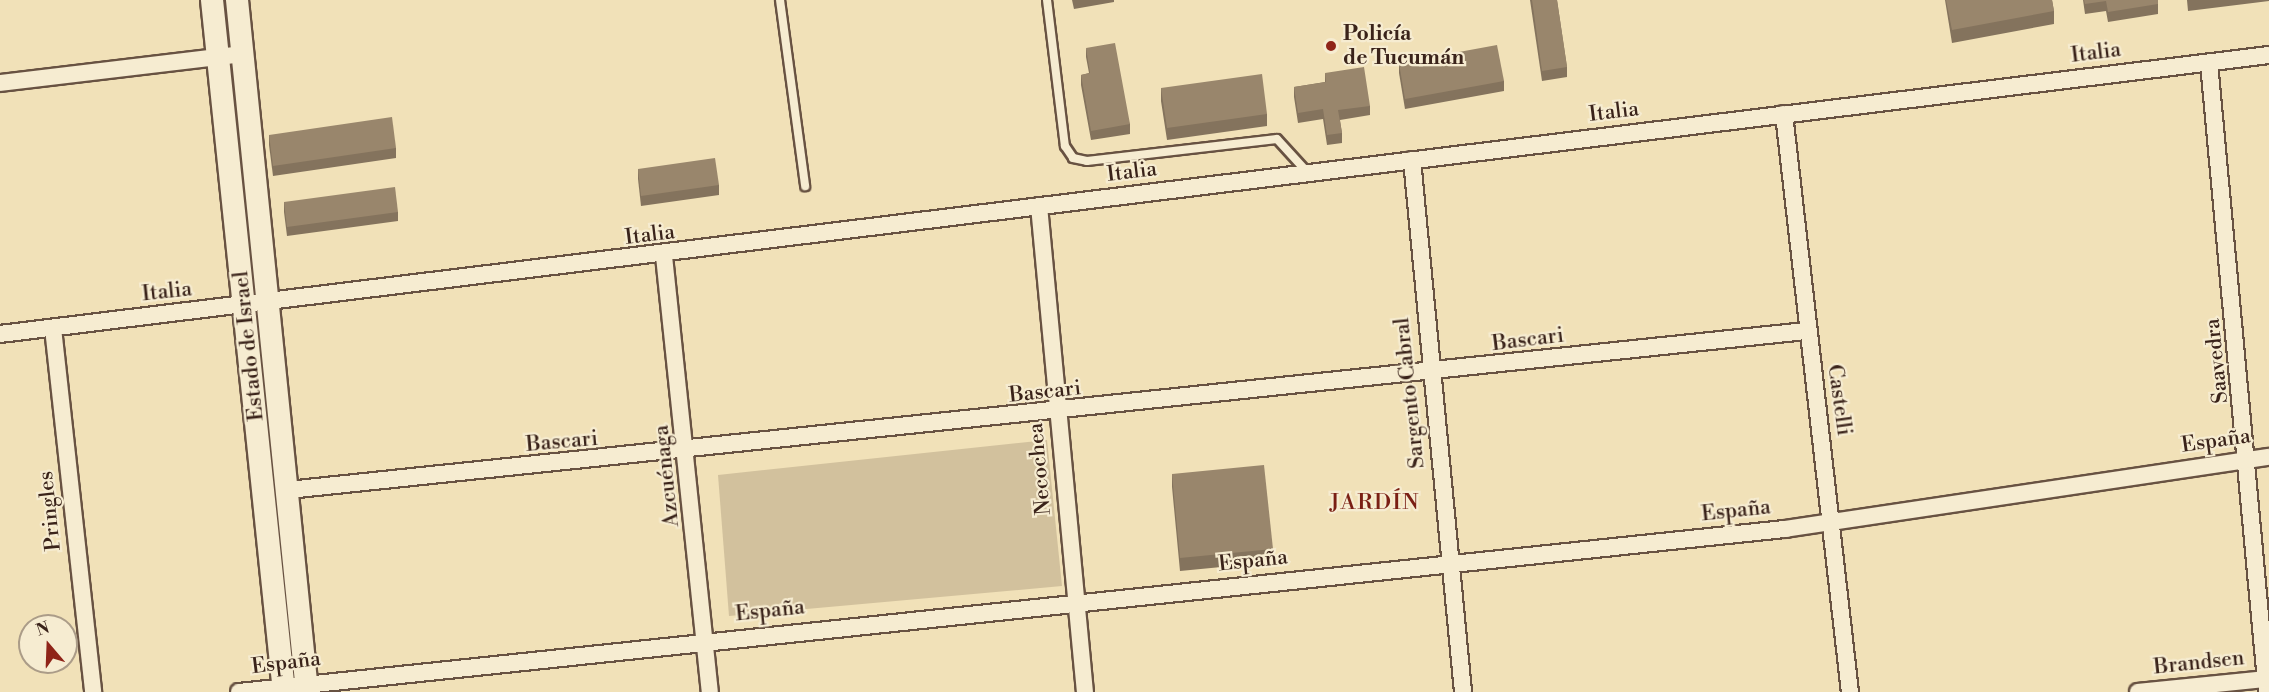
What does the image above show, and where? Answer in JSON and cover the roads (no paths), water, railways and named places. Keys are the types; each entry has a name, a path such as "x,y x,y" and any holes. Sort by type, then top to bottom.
{"main road":[{"name":"Estado de Israel","path":"212,0 283,689"},
{"name":"Estado de Israel","path":"237,0 307,688"}],"street":[{"path":"0,83 243,54"},
{"name":"Italia","path":"0,334 268,305 664,256 1039,206 2269,55"},
{"name":"Saavedra","path":"2209,63 2250,459 2266,685"},
{"name":"Castelli","path":"1784,114 1807,331 1833,519 1850,692"},
{"name":"Sargento Cabral","path":"1412,160 1428,374 1452,562 1463,692"},
{"name":"Necochea","path":"1039,206 1085,692"},
{"name":"Azcuénaga","path":"664,256 687,453 710,692"},
{"name":"Pringles","path":"53,328 92,690"},
{"name":"Bascari","path":"288,490 687,453 1807,331"},
{"name":"España","path":"239,692 307,688 705,640 1785,529 1833,519 2269,457"},
{"name":"Brandsen","path":"2138,692 2266,685"}],"lane":[{"path":"780,0 805,186"},
{"path":"1047,0 1065,146 1073,158 1087,161 1277,139 1309,173"}],"place":[{"name":"Policía de Tucumán","path":"1331,46"}],"district":[{"name":"JARDÍN","path":"1375,503"}]}
